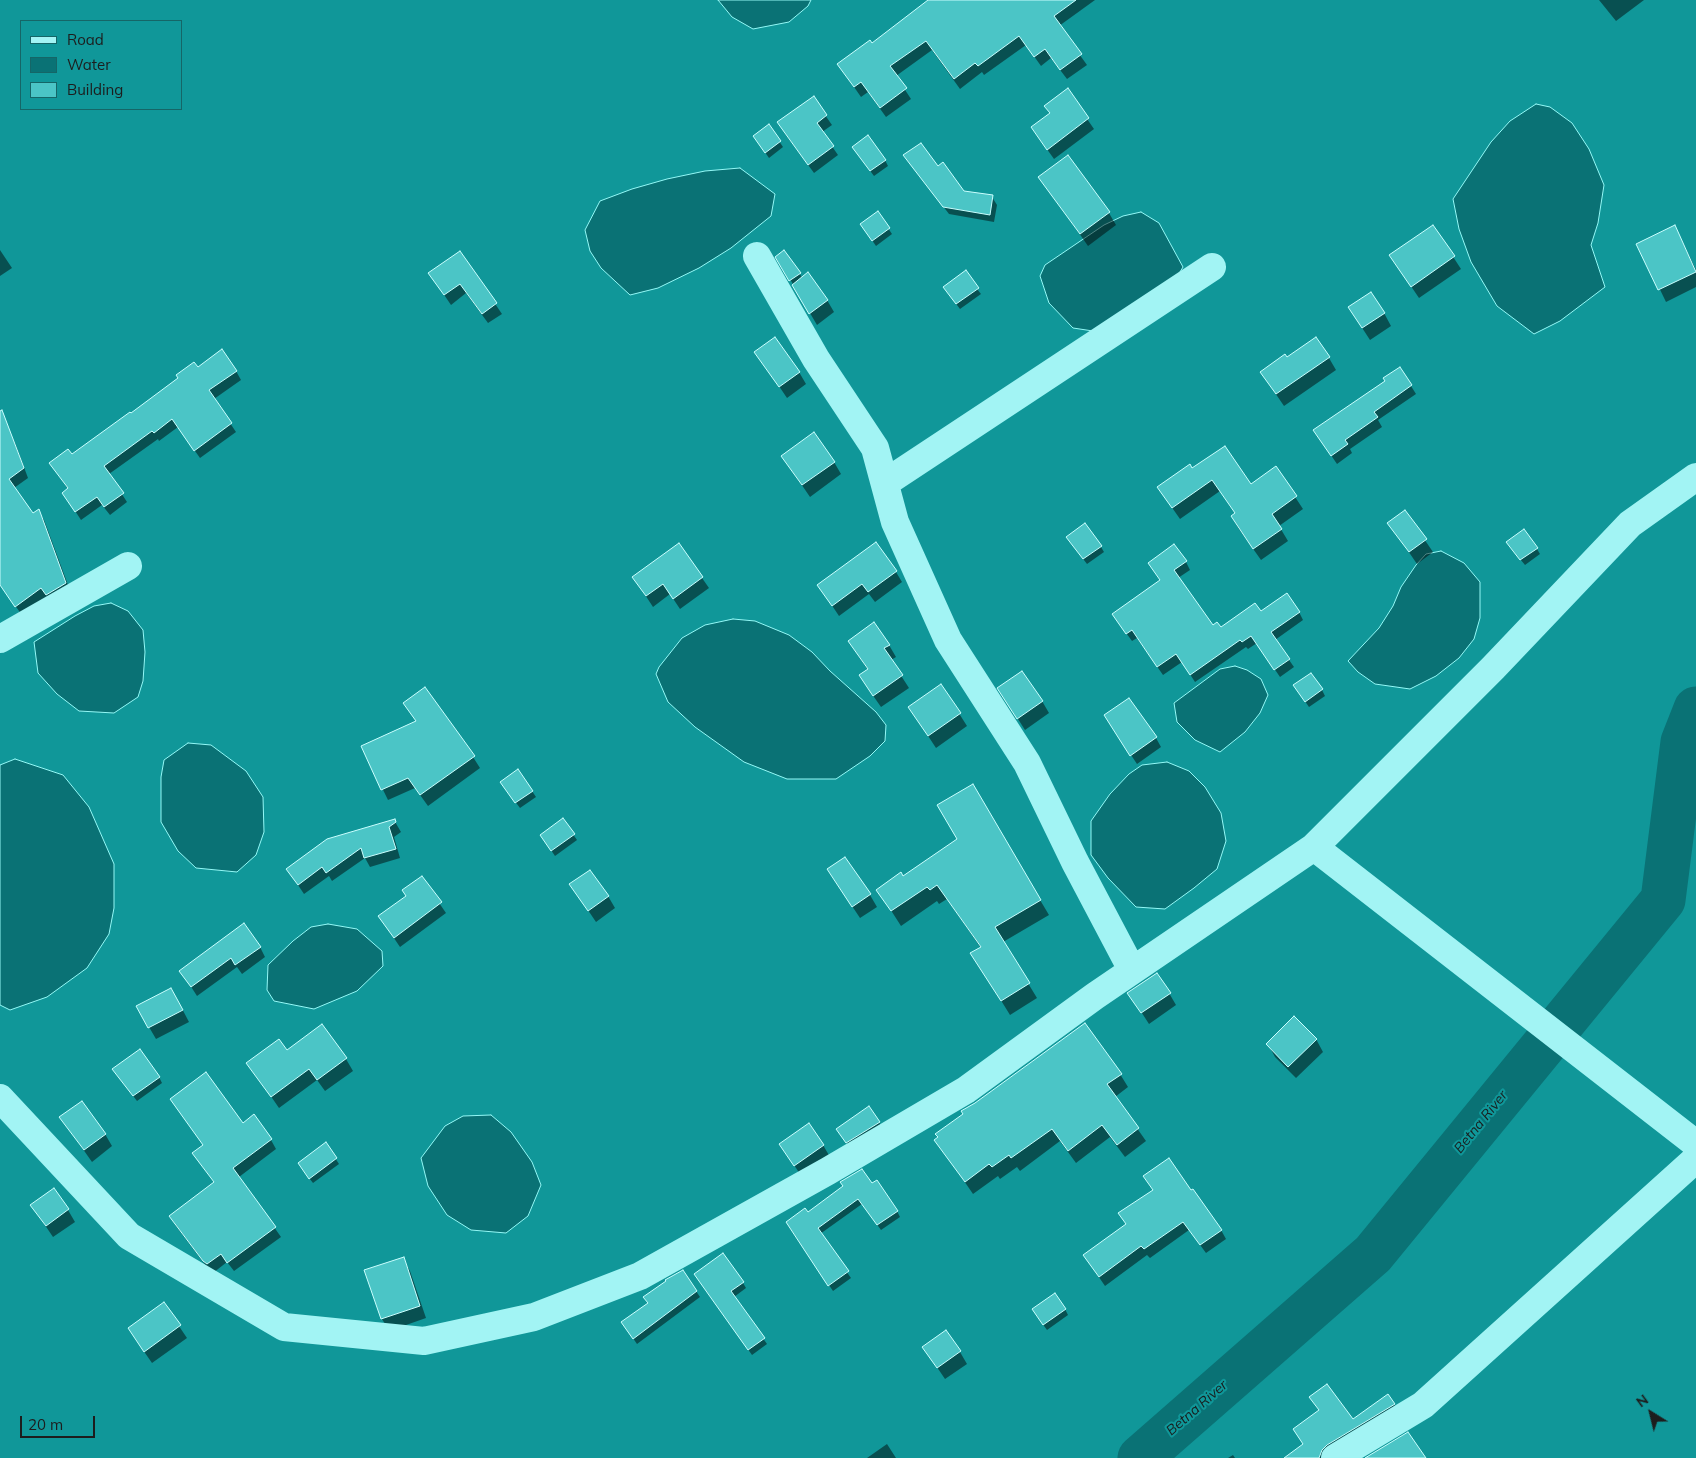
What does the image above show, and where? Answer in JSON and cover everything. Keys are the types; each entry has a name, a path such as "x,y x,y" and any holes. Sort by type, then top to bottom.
{"street":[{"path":"757,256 816,358 874,448 895,522 948,640 1026,763 1075,862 1132,970"},
{"path":"885,483 1212,267"},
{"path":"0,1098 129,1236 284,1327 424,1341 534,1317 640,1276 828,1172 966,1090 1132,970 1314,847 1493,668 1630,524 1696,477"},
{"path":"0,639 128,566"},
{"path":"1314,847 1696,1144"},
{"path":"1335,1458 1423,1405 1696,1159"}],"water":[{"path":"718,0 811,0 808,6 789,22 753,29 732,17"},
{"path":"1536,104 1550,107 1572,123 1589,149 1604,185 1598,223 1591,245 1605,287 1560,321 1534,334 1497,306 1471,262 1459,229 1453,199 1491,142 1510,121"},
{"path":"740,168 775,194 771,216 731,248 699,268 658,288 630,295 601,268 590,251 585,230 600,201 667,179 705,171"},
{"path":"1141,212 1159,223 1183,267 1172,285 1093,331 1073,328 1049,303 1040,276 1045,265 1104,225 1123,216"},
{"path":"1441,551 1464,563 1480,582 1480,618 1474,639 1459,658 1436,676 1410,689 1375,684 1358,672 1348,661 1379,628 1393,606 1401,587 1416,565 1426,554"},
{"path":"111,603 128,611 143,630 145,652 143,681 138,697 114,713 79,711 57,694 38,673 34,642 94,606"},
{"path":"733,619 755,621 789,635 812,652 830,671 876,712 886,725 885,741 870,756 836,779 787,779 744,762 695,727 668,702 656,674 659,667 682,638 705,625"},
{"path":"1235,666 1247,670 1261,679 1268,695 1260,713 1245,732 1220,752 1195,740 1177,722 1174,703 1220,669"},
{"path":"188,743 211,745 246,771 263,797 264,832 256,855 237,872 196,868 178,851 161,822 161,777 164,760"},
{"path":"15,759 63,775 89,807 114,864 114,908 109,934 87,968 47,997 10,1010 0,1005 0,765"},
{"path":"1167,762 1189,771 1205,787 1221,813 1226,841 1217,869 1194,888 1165,909 1136,907 1108,878 1091,855 1091,821 1110,794 1129,774 1142,765"},
{"path":"328,924 357,929 382,951 383,966 357,991 314,1009 274,1001 267,990 268,965 311,927"},
{"path":"491,1115 511,1132 532,1162 541,1185 528,1216 506,1233 471,1230 447,1215 428,1186 421,1158 445,1126 463,1116"}],"building":[{"path":"928,0 1076,0 1054,16 1082,54 1060,70 1045,49 1034,57 1019,36 978,66 975,63 954,79 926,41 890,66 907,88 880,108 861,82 854,87 837,64 870,40 872,43"},
{"path":"1068,88 1089,118 1047,150 1031,127 1050,113 1044,106"},
{"path":"814,96 827,115 817,123 834,146 808,165 777,122"},
{"path":"769,124 781,141 765,153 753,136"},
{"path":"868,135 886,160 870,171 852,147"},
{"path":"921,143 938,166 943,162 964,191 993,195 990,215 943,207 903,155"},
{"path":"1068,155 1110,212 1080,234 1038,177"},
{"path":"878,211 890,228 872,241 860,224"},
{"path":"1433,225 1455,256 1411,287 1389,255"},
{"path":"1675,225 1696,272 1658,290 1636,244"},
{"path":"784,250 801,273 789,281 775,257"},
{"path":"460,251 497,303 482,314 460,284 444,295 428,273"},
{"path":"966,270 979,288 956,304 943,287"},
{"path":"808,272 828,300 809,314 792,285"},
{"path":"1371,292 1385,313 1362,328 1348,307"},
{"path":"775,337 800,372 779,387 754,352"},
{"path":"1316,337 1330,357 1276,394 1260,372 1285,354 1287,357"},
{"path":"222,349 237,371 209,390 232,423 194,451 172,419 154,433 152,431 104,466 124,493 104,507 97,497 75,512 62,493 68,488 49,463 68,449 72,454 178,378 176,375 194,362 198,367"},
{"path":"1400,367 1412,385 1374,412 1378,417 1345,440 1348,444 1331,456 1313,430 1385,381 1383,378"},
{"path":"2,410 24,468 9,479 33,513 39,509 66,583 46,595 41,588 15,607 0,585 0,411"},
{"path":"814,432 835,462 802,485 781,456"},
{"path":"1225,446 1251,484 1276,466 1297,496 1272,514 1282,529 1253,549 1231,516 1235,513 1212,480 1172,508 1157,487 1190,464 1192,468"},
{"path":"1405,510 1427,539 1409,552 1387,523"},
{"path":"1085,523 1102,546 1083,559 1066,537"},
{"path":"1524,529 1538,548 1520,560 1506,542"},
{"path":"876,542 897,571 868,592 862,584 832,606 817,585"},
{"path":"679,543 703,577 673,599 663,584 646,596 632,577"},
{"path":"1174,544 1187,561 1174,570 1213,625 1217,622 1221,627 1255,603 1261,611 1287,593 1300,612 1271,632 1290,659 1274,670 1251,636 1242,642 1240,640 1190,675 1176,654 1157,667 1132,630 1126,634 1112,614 1160,580 1148,563"},
{"path":"874,622 890,645 884,648 903,675 873,696 859,675 868,669 848,641"},
{"path":"1022,671 1043,701 1017,719 997,688"},
{"path":"1311,673 1323,689 1305,702 1293,685"},
{"path":"941,684 961,713 928,736 908,707"},
{"path":"425,687 475,756 420,795 408,778 381,790 361,746 416,721 403,703"},
{"path":"1129,698 1157,737 1130,756 1104,715"},
{"path":"518,769 533,791 515,803 500,782"},
{"path":"973,784 1041,900 995,927 1030,983 1001,1001 970,953 981,947 937,885 930,890 927,887 891,911 876,890 901,872 903,876 957,839 937,805"},
{"path":"563,818 575,834 551,851 540,835"},
{"path":"395,819 396,822 389,827 396,849 364,858 361,848 326,873 322,867 298,885 286,869 327,839"},
{"path":"845,857 871,894 852,907 827,869"},
{"path":"590,870 609,896 588,911 569,884"},
{"path":"422,876 442,902 394,938 378,916 406,896 402,890"},
{"path":"244,923 261,947 235,965 231,958 191,987 179,971"},
{"path":"1157,973 1171,993 1141,1013 1127,993"},
{"path":"171,988 183,1010 148,1028 136,1006"},
{"path":"1294,1016 1317,1039 1288,1067 1266,1044"},
{"path":"1085,1023 1122,1074 1107,1084 1139,1128 1117,1145 1102,1125 1068,1151 1052,1129 1011,1158 1009,1155 992,1167 989,1164 965,1182 934,1140 938,1137 935,1134 963,1114 961,1111 975,1103"},
{"path":"322,1024 347,1058 317,1080 309,1069 271,1097 246,1063 279,1039 287,1050"},
{"path":"140,1049 160,1077 133,1096 112,1069"},
{"path":"206,1072 243,1123 254,1114 272,1139 233,1168 276,1227 227,1263 221,1254 207,1264 203,1261 169,1216 214,1182 192,1153 203,1145 170,1099"},
{"path":"82,1101 106,1134 84,1150 59,1117"},
{"path":"869,1106 880,1122 846,1143 836,1129"},
{"path":"809,1123 824,1145 794,1166 779,1144"},
{"path":"326,1142 337,1158 309,1179 298,1163"},
{"path":"1169,1158 1222,1230 1200,1245 1183,1222 1144,1249 1141,1246 1099,1277 1083,1255 1126,1224 1118,1213 1153,1190 1143,1176"},
{"path":"862,1169 872,1183 877,1180 898,1211 877,1225 858,1199 818,1228 849,1271 828,1286 786,1222 805,1208 808,1212 843,1186 840,1182"},
{"path":"54,1188 69,1209 46,1226 30,1205"},
{"path":"723,1253 744,1282 731,1291 765,1338 748,1350 694,1274"},
{"path":"404,1257 420,1306 381,1319 364,1270"},
{"path":"683,1270 697,1291 633,1339 621,1322 648,1303 643,1297 665,1280"},
{"path":"1055,1293 1066,1309 1043,1325 1032,1309"},
{"path":"164,1302 181,1325 144,1352 128,1328"},
{"path":"946,1330 961,1351 937,1368 922,1347"},
{"path":"1327,1384 1353,1419 1388,1394 1395,1404 1327,1445 1322,1450 1319,1458 1284,1458 1303,1444 1293,1429 1319,1410 1309,1397"},
{"path":"1408,1432 1426,1458 1365,1458"}],"waterway":[{"name":"Betna River","path":"1140,1458 1373,1254 1663,900 1683,742 1696,709"}]}
